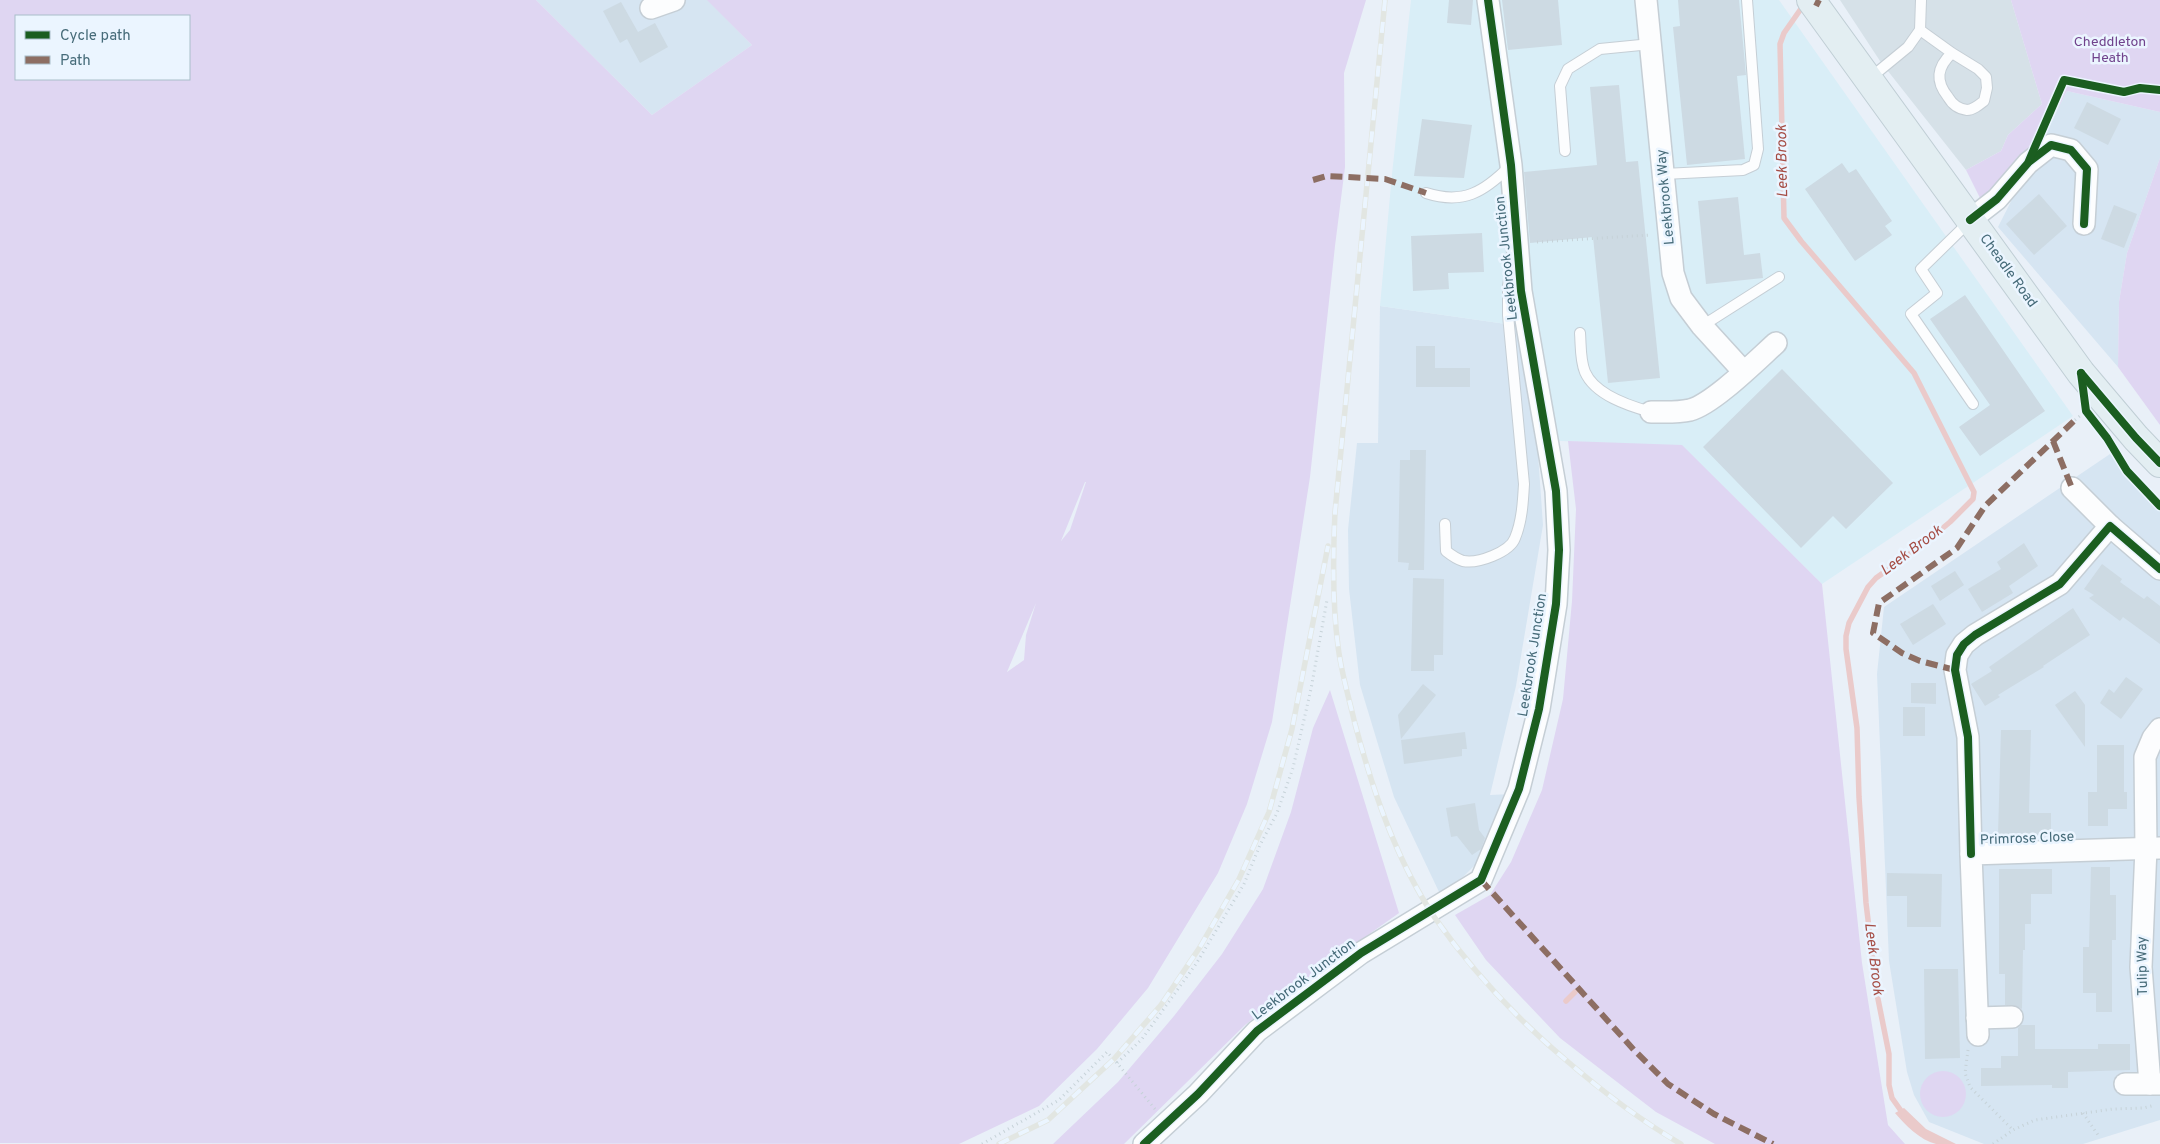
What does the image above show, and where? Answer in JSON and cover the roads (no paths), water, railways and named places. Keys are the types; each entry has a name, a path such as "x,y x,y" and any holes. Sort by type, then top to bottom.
{"highway":[{"name":"Cheadle Road","path":"1813,3 2081,373 2136,438 2160,463"}],"street":[{"path":"651,8 674,0"},
{"name":"Leekbrook Junction","path":"1144,1144 1167,1124 1257,1031 1361,953 1481,880 1518,789 1540,699 1556,604 1559,550 1556,491 1521,291 1511,166 1488,0"},
{"name":"Leekbrook Way","path":"1646,0 1674,273 1681,298 1702,326 1743,372"},
{"path":"1970,220 1997,199 2028,163 2052,145 2071,150 2087,169 2084,224"},
{"path":"1651,412 1674,413 1692,410 1712,398 1776,343"},
{"path":"2072,488 2110,526 2160,569"},
{"path":"1971,854 1968,737 1955,670 1957,655 1964,644 1975,635 2060,584 2110,526"},
{"name":"Tulip Way","path":"2125,1084 2155,1084 2141,967 2153,848 2145,757 2153,738 2160,729"},
{"name":"Primrose Close","path":"2012,1017 1977,1026 1971,854 2153,848"}],"lane":[{"path":"1664,174 1742,170 1754,165 1758,149 1747,0"},
{"path":"1868,79 1908,47 1920,30 1922,0"},
{"path":"1920,30 1978,69 1986,77 1988,88 1984,101 1975,108 1967,110 1954,106 1938,81 1939,70 1952,53"},
{"path":"1565,151 1560,86 1568,68 1600,49 1651,44"},
{"path":"1426,192 1439,197 1467,197 1494,182 1511,166"},
{"path":"1970,220 1921,269 1937,292 1911,314 1973,404"},
{"path":"1445,524 1446,551 1462,560 1470,561 1491,557 1515,540 1523,508 1524,484 1508,315 1510,269 1516,244"},
{"path":"1702,326 1779,277"},
{"path":"1580,333 1585,373 1593,384 1608,395 1632,407 1651,412"}],"waterway":[{"name":"Leek Brook","path":"1805,3 1784,33 1780,44 1784,218 1801,241 1914,373 1974,492 1973,499 1950,522 1925,543 1876,578 1868,587 1849,623 1846,636 1846,649 1857,728 1859,797 1866,903 1877,994 1889,1054 1889,1085 1892,1098 1904,1115"},
{"path":"1566,1001 1575,992"}],"railway":[{"path":"1385,0 1334,529 1336,629 1341,666 1355,724 1378,800 1397,849 1421,896 1450,938 1496,994 1531,1029 1594,1084 1681,1144"},
{"path":"999,1144 1048,1120 1114,1059 1161,1005 1200,947 1239,879 1269,812 1292,729 1328,546"}],"park label":[{"name":"Cheddleton Heath","path":"2110,50"}]}
